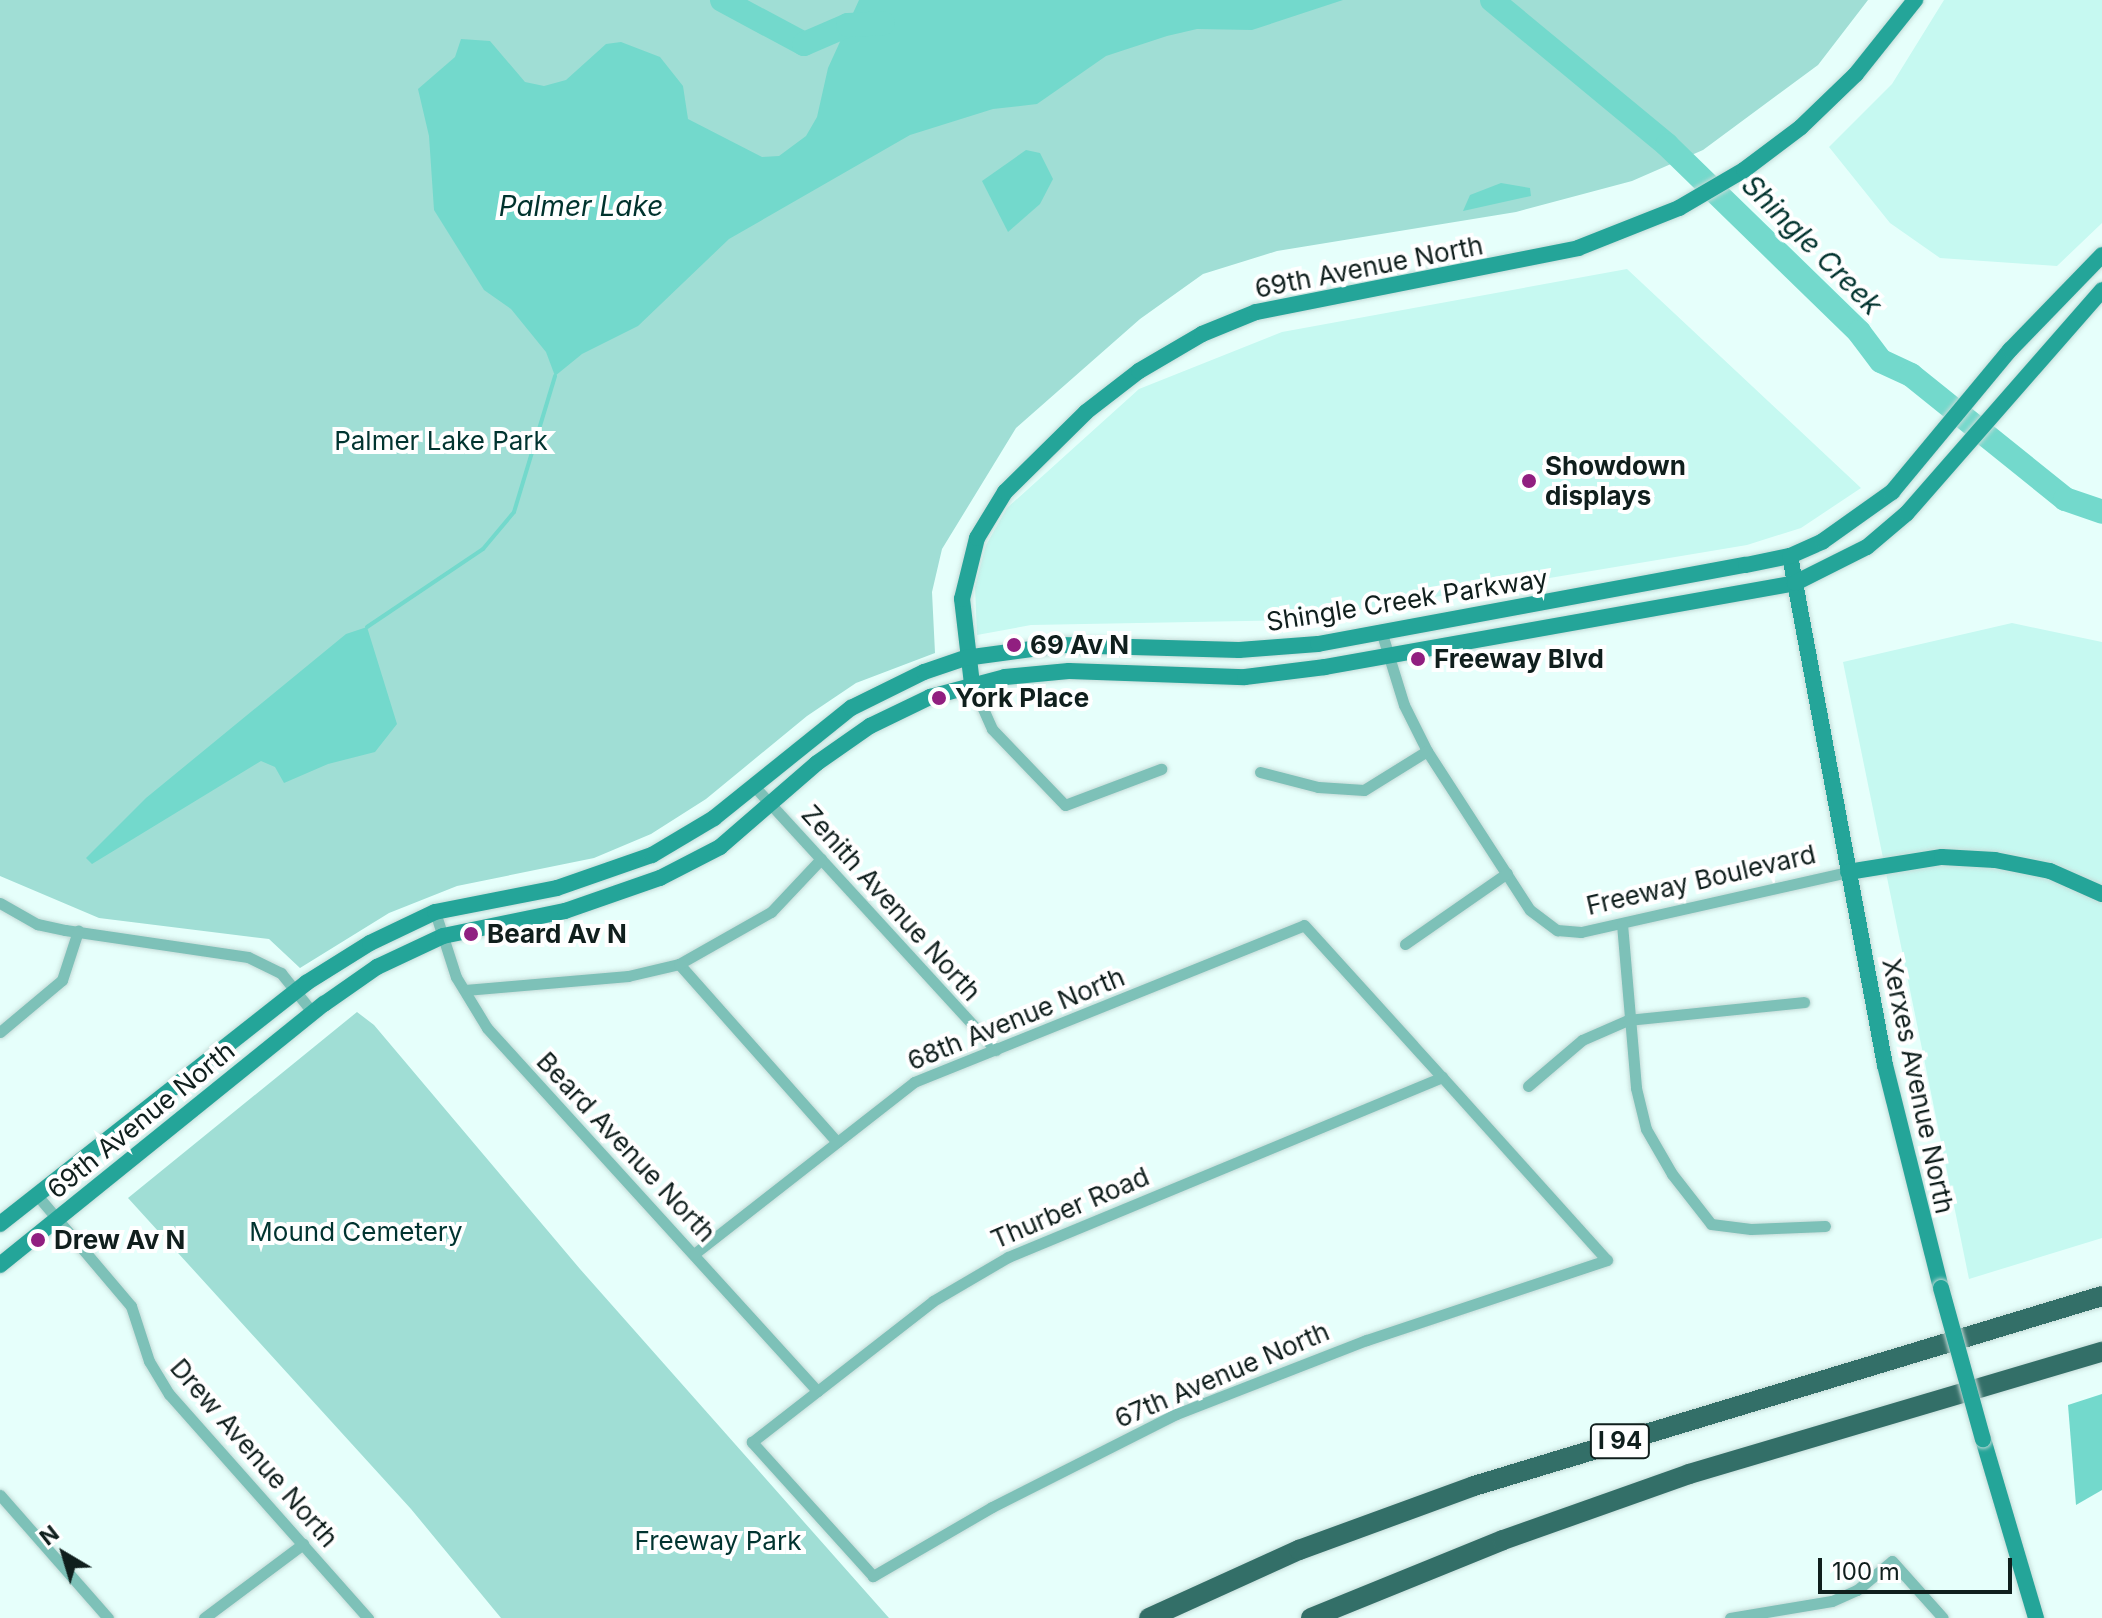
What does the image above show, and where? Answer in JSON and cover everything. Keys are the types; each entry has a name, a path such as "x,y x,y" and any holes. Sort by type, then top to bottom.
{"highway":[{"name":"I 94","path":"1149,1618 1299,1550 1474,1486 2102,1296"},
{"name":"I 94","path":"1311,1618 1503,1540 1689,1474 2102,1352"}],"street":[{"name":"69th Avenue North","path":"972,684 965,658 962,599 969,561 992,511 1086,412 1169,351 1227,323 1288,303 1578,248 1699,198 1730,179 1833,98 1915,0"},
{"name":"Shingle Creek Parkway","path":"296,993 370,943 435,912 557,888 652,855 714,818 851,708 965,658 1061,645 1239,650 1382,634 1790,556 1853,524 1892,492 1975,391 2102,255"},
{"name":"Shingle Creek Parkway","path":"313,1013 377,967 443,936 565,911 660,878 720,847 817,763 870,726 972,684 1069,671 1245,677 1389,658 1795,583 1867,547 1907,513 2102,290"},
{"name":"Xerxes Avenue North","path":"1790,556 1885,1065 1941,1288 2036,1618"},
{"name":"Freeway Boulevard","path":"1382,634 1404,705 1427,751 1530,910 1557,930 1581,932 1848,872 1942,857 1995,860 2050,871 2102,894"},
{"path":"972,684 992,729 1065,805 1161,769"},
{"path":"1260,772 1318,787 1364,790 1427,751"},
{"name":"Zenith Avenue North","path":"754,786 996,1050"},
{"path":"465,990 628,976 679,964 771,912 821,859"},
{"path":"1405,944 1507,873"},
{"path":"0,903 37,924 248,957 281,973 313,1013"},
{"name":"Beard Avenue North","path":"435,912 465,990 487,1028 817,1391"},
{"path":"1622,924 1628,1020 1646,1129 1691,1202 1711,1224 1751,1229 1825,1226"},
{"name":"68th Avenue North","path":"694,1254 914,1082 1304,925 1442,1077"},
{"path":"0,1032 62,980 78,931"},
{"path":"679,964 837,1142"},
{"name":"69th Avenue North","path":"0,1224 296,993"},
{"path":"1528,1086 1582,1040 1628,1020 1804,1002"},
{"name":"69th Avenue North","path":"0,1265 313,1013"},
{"name":"67th Avenue North","path":"752,1442 873,1576 992,1507 1176,1414 1366,1340 1607,1260 1442,1077"},
{"name":"Thurber Road","path":"752,1442 933,1301 1008,1257 1442,1077"},
{"name":"Drew Avenue North","path":"36,1194 131,1306 157,1379 368,1618"},
{"path":"0,1495 108,1618"},
{"path":"204,1618 303,1544"},
{"path":"1730,1618 1832,1601 1857,1590 1892,1561 1943,1618"}],"shaded area":[{"path":"1944,0 2102,0 2102,223 2057,266 1940,258 1890,223 1829,147 1892,84"},
{"path":"1627,269 1861,488 1801,528 1747,545 1297,620 1031,625 977,635 975,587 986,545 1007,508 1139,389 1282,332"},
{"path":"2012,623 2102,642 2102,1238 1969,1279 1843,662"}],"green space":[{"name":"Palmer Lake Park","path":"0,0 1868,0 1818,65 1703,150 1632,181 1516,212 1277,251 1203,274 1140,319 1016,428 942,549 932,592 935,653 856,683 807,716 706,799 651,834 594,858 457,886 389,913 300,968 269,939 99,918 0,876"},
{"name":"Mound Cemetery","path":"357,1012 374,1025 580,1269 889,1618 501,1618 411,1509 128,1198"}],"water":[{"name":"Palmer Lake","path":"859,0 1343,0 1252,30 1197,29 1167,36 1106,56 1037,104 993,109 910,135 729,239 638,326 582,354 555,376 546,352 511,309 484,290 434,210 429,136 418,89 455,57 461,39 490,41 525,82 544,86 566,80 606,44 621,42 660,57 683,86 688,119 762,157 779,156 806,136 817,117 828,68"},
{"path":"1026,150 1040,153 1053,179 1040,204 1008,232 982,181"},
{"path":"1501,183 1530,188 1531,196 1463,211 1470,195"},
{"path":"367,627 397,724 375,752 328,764 284,783 275,767 261,761 92,864 86,858 146,798 346,634"},
{"path":"2102,1394 2102,1490 2076,1505 2068,1405"}],"waterway":[{"name":"Shingle Creek","path":"722,0 804,44 848,25 883,23"},
{"name":"Shingle Creek","path":"1492,0 1667,145 1859,332 1881,361 1911,375 2065,499 2102,512"},
{"path":"367,627 483,549 514,512 555,376"}],"place":[{"name":"Showdown displays","path":"1529,481"},
{"name":"69 Av N","path":"1014,645"},
{"name":"Freeway Blvd","path":"1418,659"},
{"name":"York Place","path":"939,698"},
{"name":"Beard Av N","path":"471,934"},
{"name":"Drew Av N","path":"38,1240"}],"park label":[{"name":"Freeway Park","path":"718,1541"}]}
